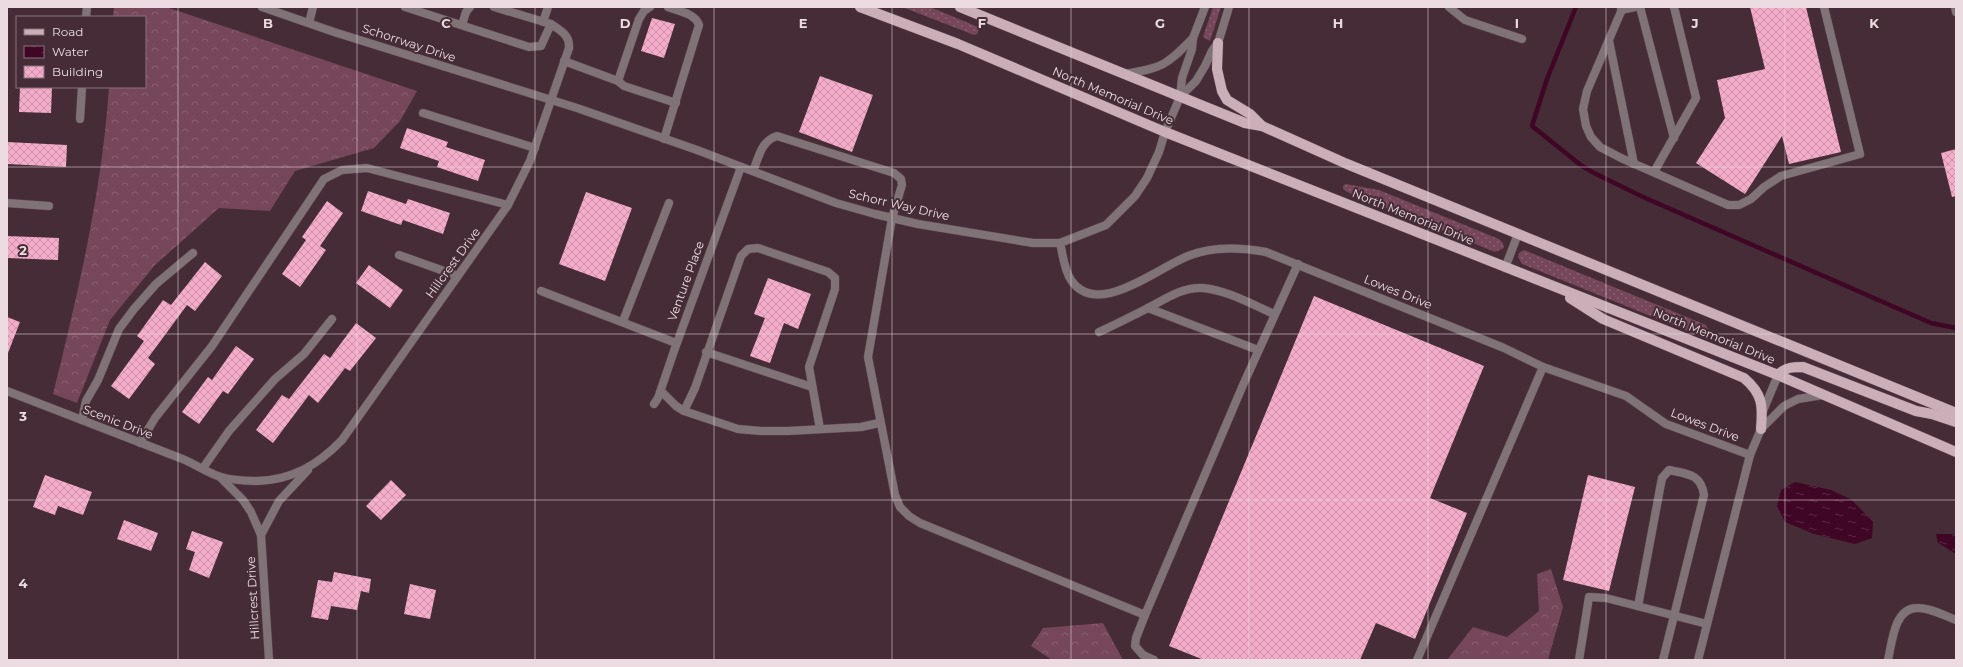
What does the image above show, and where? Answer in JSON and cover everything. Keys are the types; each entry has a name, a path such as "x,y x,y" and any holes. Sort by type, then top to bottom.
{"main road":[{"name":"North Memorial Drive","path":"860,7 958,44 1165,132 1778,375 1956,452"},
{"name":"North Memorial Drive","path":"960,7 1245,123 1262,126 1347,164 1956,413"},
{"name":"North Memorial Drive","path":"1218,43 1217,69 1222,91 1227,100 1250,114 1262,126"},
{"path":"1550,285 1603,319 1744,378 1757,391 1762,412 1761,430"},
{"path":"1778,375 1782,370 1791,367 1803,367 1916,411 1932,414 1956,422"}],"street":[{"name":"Schorrway Drive","path":"262,7 550,100"},
{"path":"309,23 313,7"},
{"path":"405,7 529,47 540,46 547,23 548,7"},
{"path":"462,25 466,12 470,7"},
{"path":"494,7 547,23"},
{"path":"618,81 639,19 644,11 650,7"},
{"path":"664,139 699,25 698,20 693,16 668,7"},
{"path":"1180,97 1182,78 1192,49 1193,38 1205,7"},
{"path":"1180,97 1196,81 1218,43 1229,7"},
{"path":"1449,7 1465,20 1522,39"},
{"path":"1635,7 1622,9 1587,90 1583,109 1586,126 1591,137 1600,147 1634,164 1728,205 1739,205 1751,199 1764,187 1781,176 1860,154 1824,7"},
{"path":"1640,7 1674,138"},
{"path":"1654,172 1696,98 1674,7"},
{"path":"1955,7 1956,12"},
{"name":"Hillcrest Drive","path":"261,535 279,501 312,466 330,453 342,440 508,205 535,148 550,100 569,48 570,41 565,33 547,23"},
{"path":"1123,74 1154,70 1165,65 1193,38"},
{"path":"1608,41 1634,164"},
{"path":"564,61 618,81 624,86 676,103"},
{"path":"80,119 82,88"},
{"name":"Schorr Way Drive","path":"550,100 664,139 836,202 892,218 1026,242 1060,243 1106,225 1121,212 1135,196 1147,178 1180,97"},
{"path":"423,113 535,148"},
{"path":"753,171 763,146 770,138 777,136 894,173 901,179 902,185 892,218 868,357 879,423 895,495 900,507 908,516 920,523 1146,614"},
{"name":"Venture Place","path":"654,404 661,391 676,343 741,167"},
{"path":"140,443 155,418 212,346 324,179 342,170 366,168 508,205"},
{"path":"7,203 49,206"},
{"path":"623,322 669,203"},
{"path":"1505,268 1518,234"},
{"name":"Lowes Drive","path":"1060,243 1066,271 1071,280 1081,291 1098,296 1115,293 1174,262 1208,250 1226,248 1266,252 1504,348 1543,367 1626,396 1666,424 1750,455"},
{"path":"684,411 695,388 706,352 741,256 753,247 828,272 835,278 835,289 809,367 820,429"},
{"path":"82,420 86,401 98,380 119,329 156,284 193,253"},
{"path":"399,255 458,276"},
{"path":"1154,660 1143,655 1135,646 1136,638 1258,350 1298,264"},
{"path":"1099,332 1148,308 1176,292 1189,289 1202,288 1223,292 1274,314"},
{"path":"541,291 676,343"},
{"path":"1148,308 1258,350"},
{"path":"203,468 229,431 283,370 304,354 332,319"},
{"path":"706,352 812,387"},
{"path":"1417,660 1543,367"},
{"path":"1762,412 1778,375"},
{"name":"Scenic Drive","path":"7,391 203,468 220,477 243,500 257,524"},
{"path":"661,391 676,406 684,411 738,429 761,431 820,429 860,427 879,423"},
{"path":"1698,660 1750,455 1761,430 1784,406 1798,399 1823,395"},
{"name":"Hillcrest Drive","path":"271,480 291,475 312,466"},
{"path":"1638,606 1662,478 1669,470 1696,477 1702,484 1704,495 1663,660"},
{"name":"Scenic Drive","path":"220,477 242,480 271,480"},
{"name":"Hillcrest Drive","path":"257,524 261,535 269,660"},
{"path":"1579,660 1589,597 1606,598 1707,624"},
{"path":"1888,660 1900,617 1909,609 1918,607 1956,620"}],"green space":[{"path":"114,7 166,7 417,91 400,121 374,148 295,171 270,211 219,208 155,265 110,320 77,403 53,394 88,242 101,165 109,88 146,88 146,16 113,16"},
{"path":"902,7 930,7 978,27 979,30 977,34 974,35"},
{"path":"1213,7 1221,7 1210,41 1203,37"},
{"path":"1346,184 1379,190 1499,239 1503,243 1504,248 1495,252 1347,192 1343,189 1343,186"},
{"path":"1524,250 1706,325 1709,331 1708,336 1705,338 1522,264 1518,257 1519,253"},
{"path":"1551,569 1563,607 1548,660 1447,660 1473,627 1507,637 1539,611 1537,574"},
{"path":"1103,623 1123,660 1052,660 1031,646 1043,628"}],"water":[{"path":"1795,482 1831,490 1852,500 1873,522 1872,538 1855,544 1814,534 1785,522 1777,506 1781,490"},
{"path":"1936,534 1956,535 1956,554 1938,543"}],"building":[{"path":"1750,7 1806,7 1841,152 1789,164 1782,136 1745,194 1696,163 1725,118 1717,80 1765,69"},
{"path":"652,18 675,24 664,58 641,51"},
{"path":"820,76 873,95 852,152 799,132"},
{"path":"20,88 52,88 51,113 19,112"},
{"path":"407,128 448,142 446,147 485,160 478,181 437,167 439,161 400,148"},
{"path":"7,142 67,145 66,167 7,164"},
{"path":"1956,149 1956,196 1952,197 1941,153"},
{"path":"368,191 406,204 408,199 450,213 443,234 403,220 401,225 361,211"},
{"path":"586,192 632,208 605,281 559,264"},
{"path":"327,201 343,213 320,246 326,250 300,287 282,274 306,240 302,237"},
{"path":"7,236 59,238 58,260 7,258"},
{"path":"205,262 222,276 195,311 187,305 148,358 155,364 129,399 111,386 144,341 137,336 163,300 171,305"},
{"path":"369,265 403,290 390,308 356,283"},
{"path":"768,278 811,294 798,329 784,323 770,363 750,356 765,318 754,314"},
{"path":"1314,296 1484,366 1430,498 1467,513 1415,639 1376,623 1360,660 1204,660 1169,646"},
{"path":"7,317 20,322 8,353 7,353"},
{"path":"356,323 376,338 350,371 345,368 318,403 309,395 273,443 256,430 282,395 289,399 324,354 330,358"},
{"path":"236,346 254,359 228,394 223,391 199,424 182,412 208,377 212,380"},
{"path":"45,475 92,492 83,515 58,506 55,515 33,507"},
{"path":"1588,475 1635,487 1609,591 1563,580"},
{"path":"391,480 406,495 381,520 366,506"},
{"path":"124,520 158,533 151,551 117,539"},
{"path":"192,531 223,542 209,578 189,570 195,552 186,549"},
{"path":"334,572 371,579 369,593 361,591 357,610 331,606 328,620 311,617 318,580 332,582"},
{"path":"410,584 436,590 430,619 404,614"}],"waterway":[{"path":"1576,7 1547,79 1532,126 1582,166 1643,197 1931,323 1956,328"}]}
